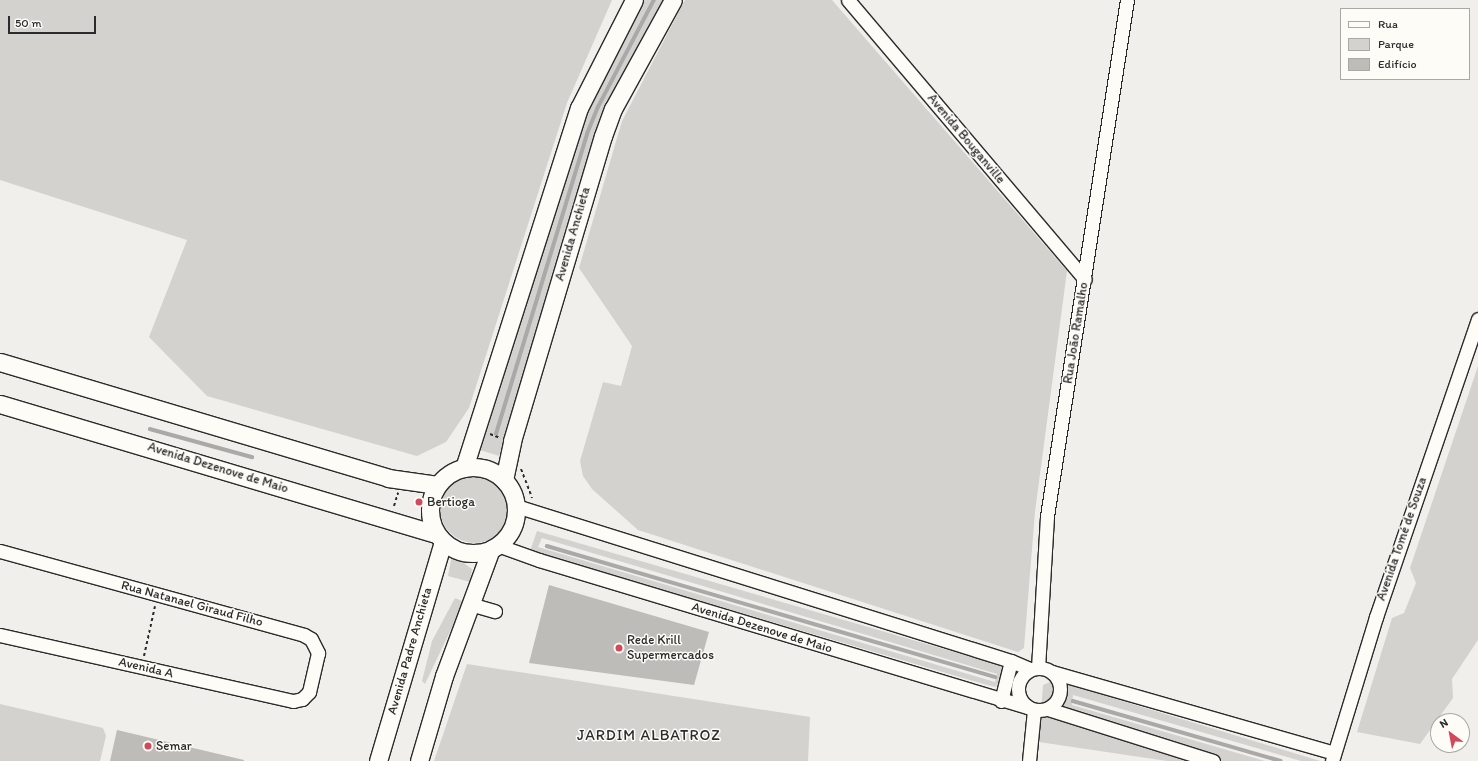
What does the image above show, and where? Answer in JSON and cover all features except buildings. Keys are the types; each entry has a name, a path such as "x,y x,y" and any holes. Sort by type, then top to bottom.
{"main road":[{"path":"464,468 579,108 634,0"},
{"name":"Avenida Anchieta","path":"504,480 512,441 602,136 613,109 673,0"},
{"path":"0,362 388,478 438,485"},
{"name":"Avenida Dezenove de Maio","path":"0,404 440,537"},
{"path":"419,761 444,676 470,604 494,547 512,528 516,506 512,492 504,480 493,472 479,467 464,468 454,471 438,485 431,499 430,514 440,537 465,552 478,553 494,547"},
{"name":"Avenida Padre Anchieta","path":"378,761 440,537"}],"street":[{"name":"Avenida Bouganville","path":"848,0 1085,279"},
{"name":"Rua João Ramalho","path":"1034,669 1047,516 1085,279 1127,0"},
{"name":"Avenida Tomé de Souza","path":"1333,757 1376,617 1478,319"},
{"path":"516,506 1011,660 1034,669 1052,672 1333,757"},
{"name":"Avenida Dezenove de Maio","path":"494,547 1030,709"},
{"name":"Rua Natanael Giraud Filho","path":"0,551 304,635 311,639 318,653 309,692 302,699 293,701"},
{"path":"470,604 495,611"},
{"name":"Avenida A","path":"0,635 293,701"},
{"path":"1001,701 1011,660"},
{"path":"1034,669 1020,680 1018,688 1022,702 1030,709 1048,709 1213,761"},
{"path":"1048,709 1054,705 1061,692 1059,681 1052,672"},
{"path":"1029,761 1030,709"}],"path":[{"path":"142,667 158,594"}],"green space":[{"path":"0,0 612,0 567,103 469,408 446,442 417,456 207,396 149,337 187,240 0,180"},
{"path":"643,0 664,0 592,143 499,456 480,450 573,143 594,92"},
{"path":"685,0 832,0 1067,271 1035,512 1024,648 1018,652 638,530 592,489 583,476 580,461 603,382 621,386 632,346 579,268 622,121"},
{"path":"1478,366 1478,640 1452,679 1453,698 1442,713 1430,713 1430,730 1420,744 1357,732 1392,618 1404,613 1416,583 1410,568"},
{"path":"475,473 488,476 500,483 507,495 510,508 507,521 500,533 488,540 475,543 462,540 450,533 443,521 440,508 443,495 450,483 462,476"},
{"path":"537,531 992,663 1001,666 1004,672 996,687 987,685 530,551","holes":["542,538 997,674 995,682 538,547"]},
{"path":"452,555 472,569 470,582 448,576"},
{"path":"455,598 464,602 425,684 422,681 432,641"},
{"path":"467,664 810,717 808,761 434,761"},
{"path":"1050,682 1063,683 1320,761 1301,761 1073,695 1072,705 1265,761 1167,761 1039,742 1043,685"},
{"path":"0,704 103,728 106,736 100,761 0,761"}],"waterway":[{"path":"496,434 587,134 598,107 654,0"},
{"path":"150,429 252,457"},
{"path":"547,546 995,677"},
{"path":"1073,701 1281,761"}],"place":[{"name":"Bertioga","path":"419,502"},
{"name":"Rede Krill Supermercados","path":"619,648"},
{"name":"Semar","path":"148,746"}],"district":[{"name":"JARDIM ALBATROZ","path":"649,736"}]}
